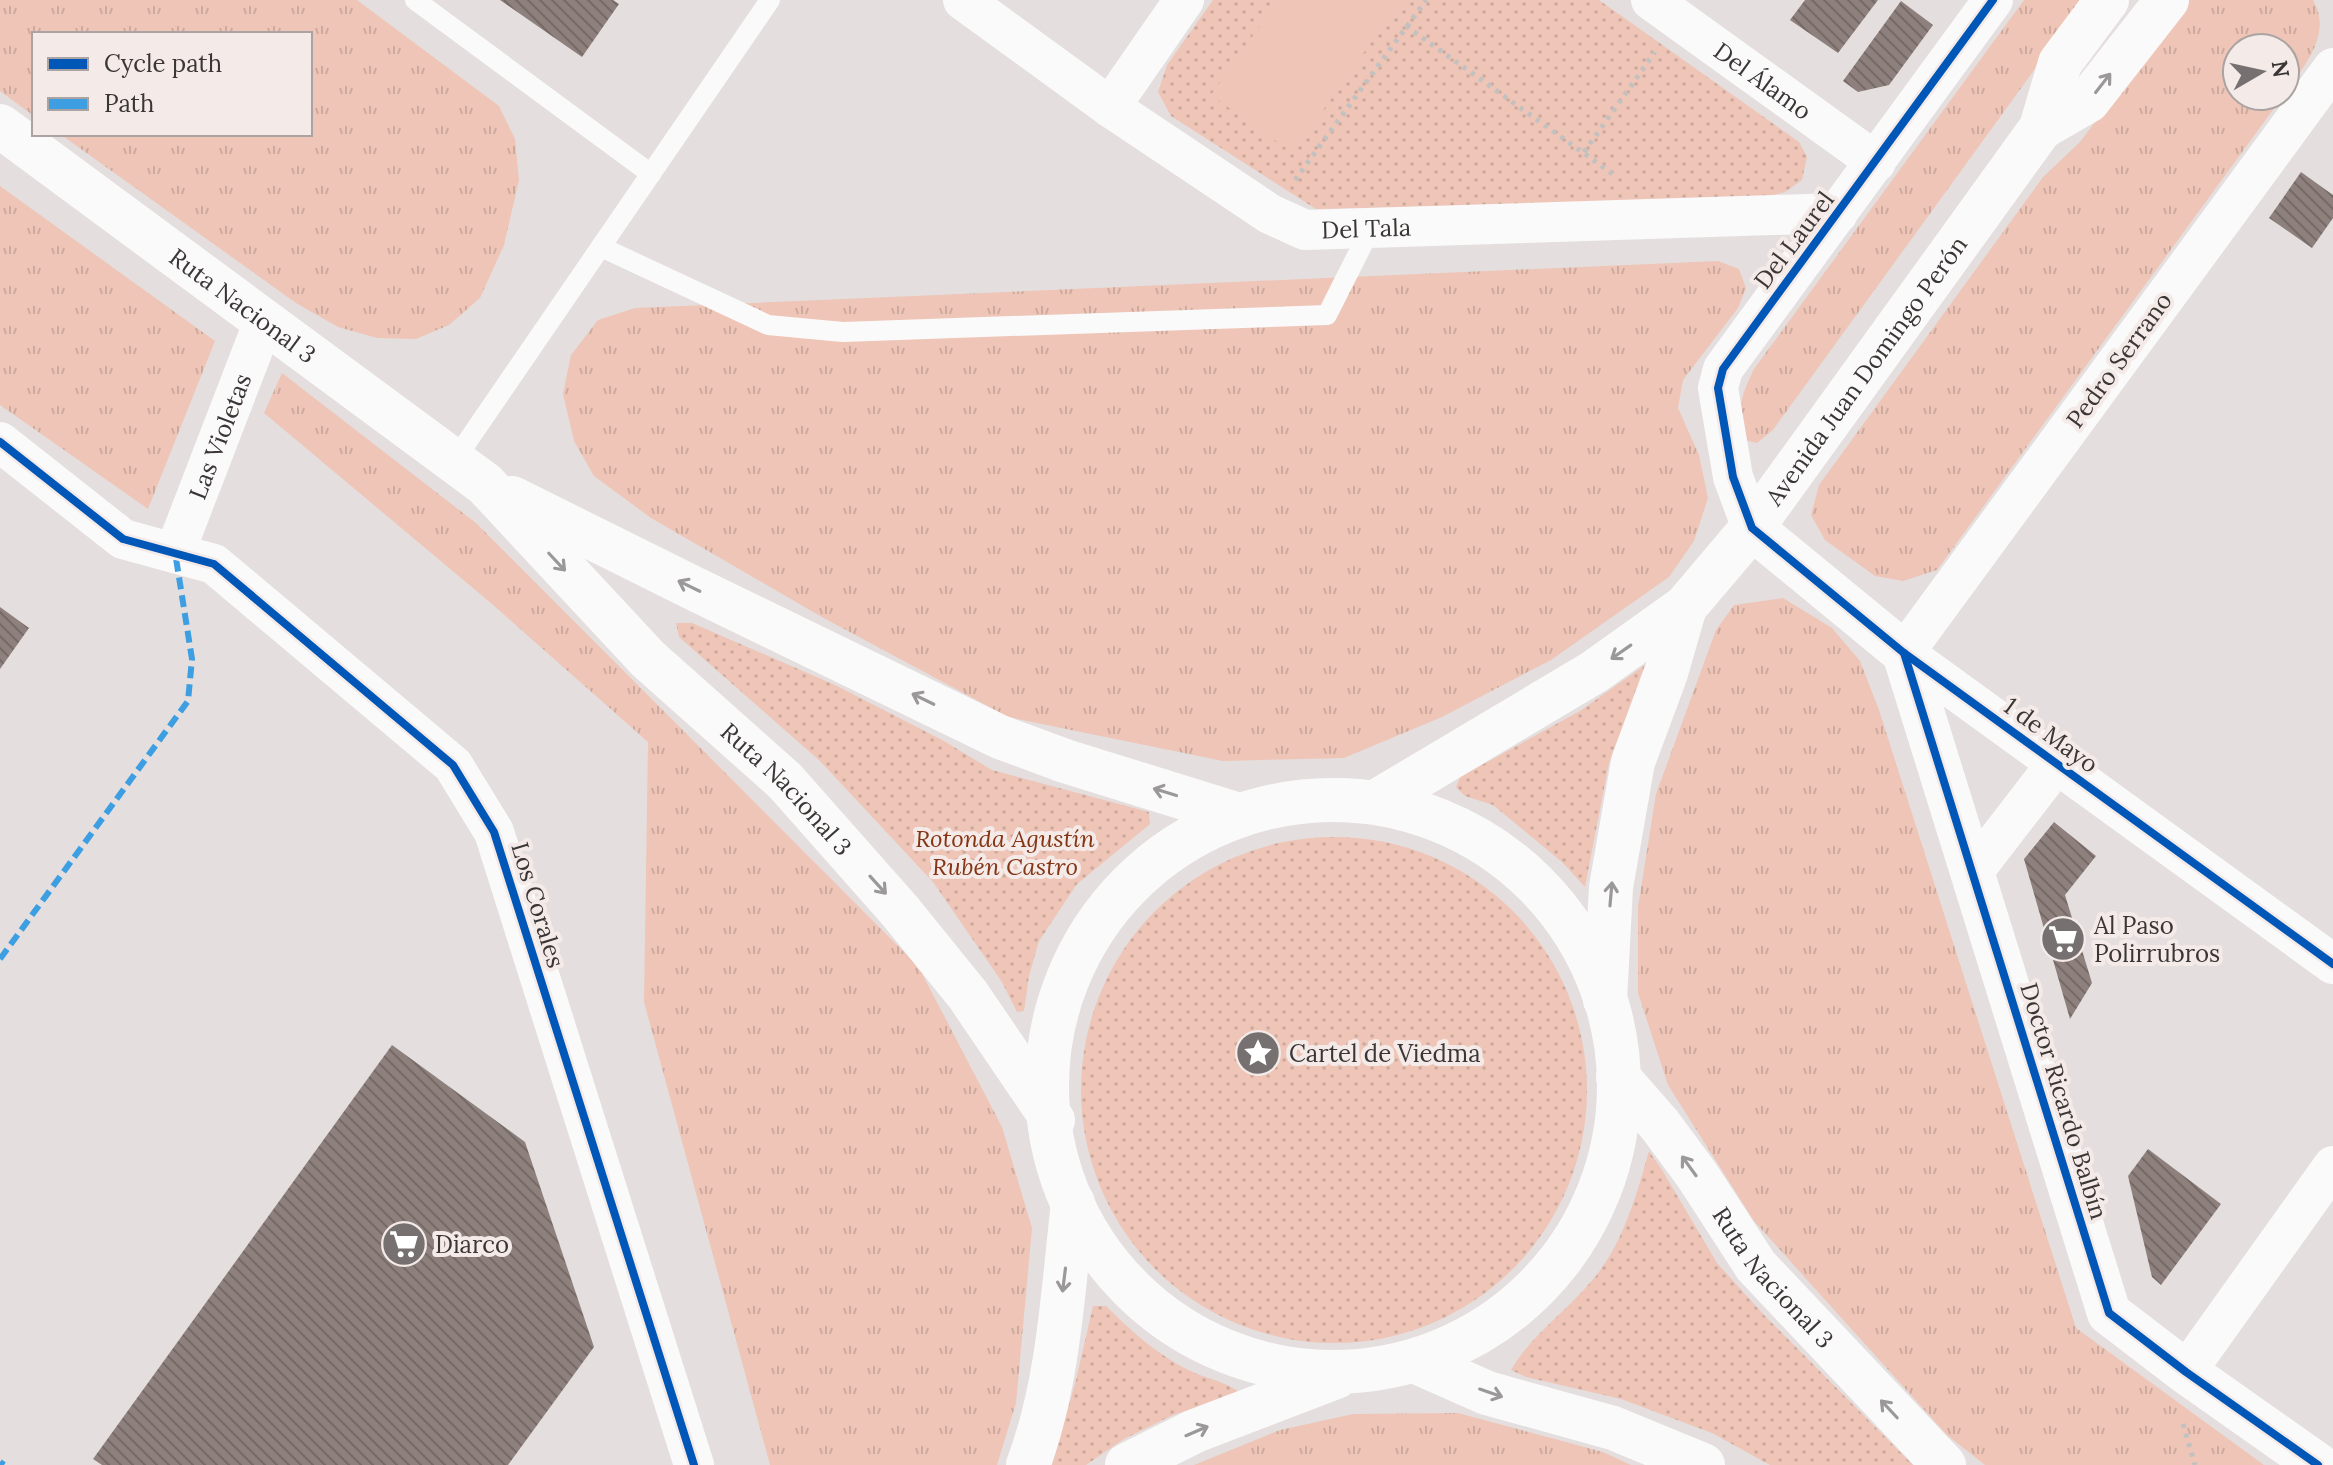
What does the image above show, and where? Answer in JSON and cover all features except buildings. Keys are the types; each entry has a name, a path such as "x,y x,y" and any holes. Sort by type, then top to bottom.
{"main road":[{"name":"Avenida Juan Domingo Perón","path":"1379,800 1594,672 1685,607 1752,528 2041,128 2060,63 2107,0"},
{"name":"Avenida Juan Domingo Perón","path":"2041,128 2088,101 2167,0"},
{"name":"Ruta Nacional 3","path":"0,126 469,473 693,588 1000,737 1065,761 1239,815"},
{"name":"Ruta Nacional 3","path":"469,473 648,659 796,793 900,911 968,995 1054,1122"},
{"name":"1 de Mayo","path":"1752,528 1904,653"},
{"name":"Avenida Juan Domingo Perón","path":"1605,1000 1611,887 1633,762 1666,673 1685,607"},
{"name":"Doctor Ricardo Balbín","path":"1904,653 2109,1313 2186,1372 2318,1465"},
{"name":"Ruta Nacional 3","path":"1336,798 1379,800 1424,810 1474,834 1521,864 1550,898 1596,965 1618,1077 1608,1160 1567,1254 1503,1320 1419,1363 1336,1377 1247,1365 1153,1316 1098,1256 1073,1203 1059,1161 1050,1065 1069,977 1122,891 1196,830 1239,815 1283,805 1336,798"},
{"name":"Ruta Nacional 3","path":"1618,1077 1660,1125 1697,1175 1756,1266 1944,1465"},
{"path":"1028,1465 1038,1438 1054,1356 1073,1203"},
{"path":"1419,1363 1487,1393 1613,1428 1703,1465"},
{"path":"1127,1465 1195,1431 1336,1377"}],"street":[{"name":"Del Tala","path":"963,0 1110,107 1270,214 1305,230 1838,213"},
{"path":"1110,107 1184,0"},
{"name":"Del Laurel","path":"1752,528 1733,477 1718,388 1723,369 1993,0"},
{"name":"Del Álamo","path":"1665,10 1876,162"},
{"name":"Pedro Serrano","path":"1904,653 2333,68"},
{"name":"Las Violetas","path":"175,552 264,321"},
{"name":"Los Corales","path":"0,442 123,539 214,564 453,765 494,832 694,1465"},
{"name":"1 de Mayo","path":"1904,653 2333,964"},
{"path":"1973,872 2057,763"},
{"path":"2186,1372 2333,1166"}],"lane":[{"path":"469,473 601,247 770,0"},
{"path":"424,3 651,174"},
{"path":"601,247 768,325 843,332 1327,315 1371,228"}],"path":[{"path":"1270,214 1426,0"},
{"path":"1584,152 1665,10"},
{"path":"1406,26 1618,177"}],"green space":[{"path":"0,0 357,0 499,106 515,139 519,180 504,245 480,298 449,325 416,339 377,338 338,327 296,303 63,136 312,136 312,32 32,32 32,115 0,91"},
{"path":"1213,0 1599,0 1799,142 1807,157 1802,180 1785,192 1759,199 1316,209 1171,116 1158,92 1167,65"},
{"path":"1278,0 1401,0 1293,153 1211,95"},
{"path":"2024,0 2085,0 1773,430 1757,443 1744,440 1741,403 1754,369"},
{"path":"2186,0 2313,0 2320,25 2318,37 2301,70 2301,32 2221,32 2221,112 2271,112 1937,570 1903,581 1875,576 1825,540 1811,515 1819,485 2043,177 2080,142"},
{"path":"0,186 215,341 148,509 0,405"},
{"path":"1718,261 1739,269 1746,288 1738,308 1683,380 1678,408 1699,455 1708,498 1694,541 1669,577 1551,660 1442,717 1344,758 1223,761 1008,717 820,616 651,518 594,476 574,441 563,394 571,355 598,320 635,308"},
{"path":"282,373 476,523 918,966 1002,1127 1032,1228 1016,1403 997,1465 770,1465 644,1002 648,742 492,604 264,413"},
{"path":"1783,598 1832,628 1860,661 1879,710 2076,1328 2264,1465 1985,1465 1947,1435 1754,1221 1668,1085 1638,993 1638,907 1656,794 1716,630 1734,605"},
{"name":"Rotonda Agustín Rubén Castro","path":"676,623 692,623 835,685 944,741 992,770 1149,812 1150,824 1077,884 1039,941 1029,976 1024,1011 1017,1012 1002,982 933,882 820,761 679,637"},
{"path":"1645,665 1609,763 1585,887 1562,862 1493,805 1465,796 1456,787 1460,777 1580,711"},
{"name":"Rotonda Agustín Rubén Castro","path":"1334,837 1383,842 1431,856 1475,880 1513,911 1544,949 1568,993 1582,1041 1587,1090 1582,1139 1568,1187 1544,1231 1513,1269 1475,1300 1431,1324 1383,1338 1334,1343 1285,1338 1237,1324 1193,1300 1155,1269 1124,1231 1100,1187 1086,1139 1081,1090 1086,1041 1100,993 1124,949 1155,911 1193,880 1237,856 1285,842"},
{"path":"1649,1151 1717,1263 1763,1314 1913,1465 1770,1465 1712,1433 1621,1399 1526,1377 1511,1370 1537,1336 1601,1270 1633,1204"},
{"path":"1093,1306 1106,1306 1170,1360 1240,1393 1173,1415 1124,1439 1086,1465 1052,1465"},
{"path":"1458,1413 1603,1452 1631,1465 1194,1465 1280,1430 1353,1414"}],"marked path":[{"path":"0,959 188,701 192,659 175,552"},
{"path":"0,1462 4,1465"}],"cycle path":[{"path":"1993,0 1723,369 1718,388 1733,477 1752,528 1904,653 2333,964"},
{"path":"0,442 123,539 214,564 453,765 494,832 694,1465"},
{"path":"1904,653 2109,1313 2186,1372 2318,1465"}],"place":[{"name":"Al Paso Polirrubros","path":"2063,939"},
{"name":"Cartel de Viedma","path":"1258,1053"},
{"name":"Diarco","path":"404,1244"}]}
